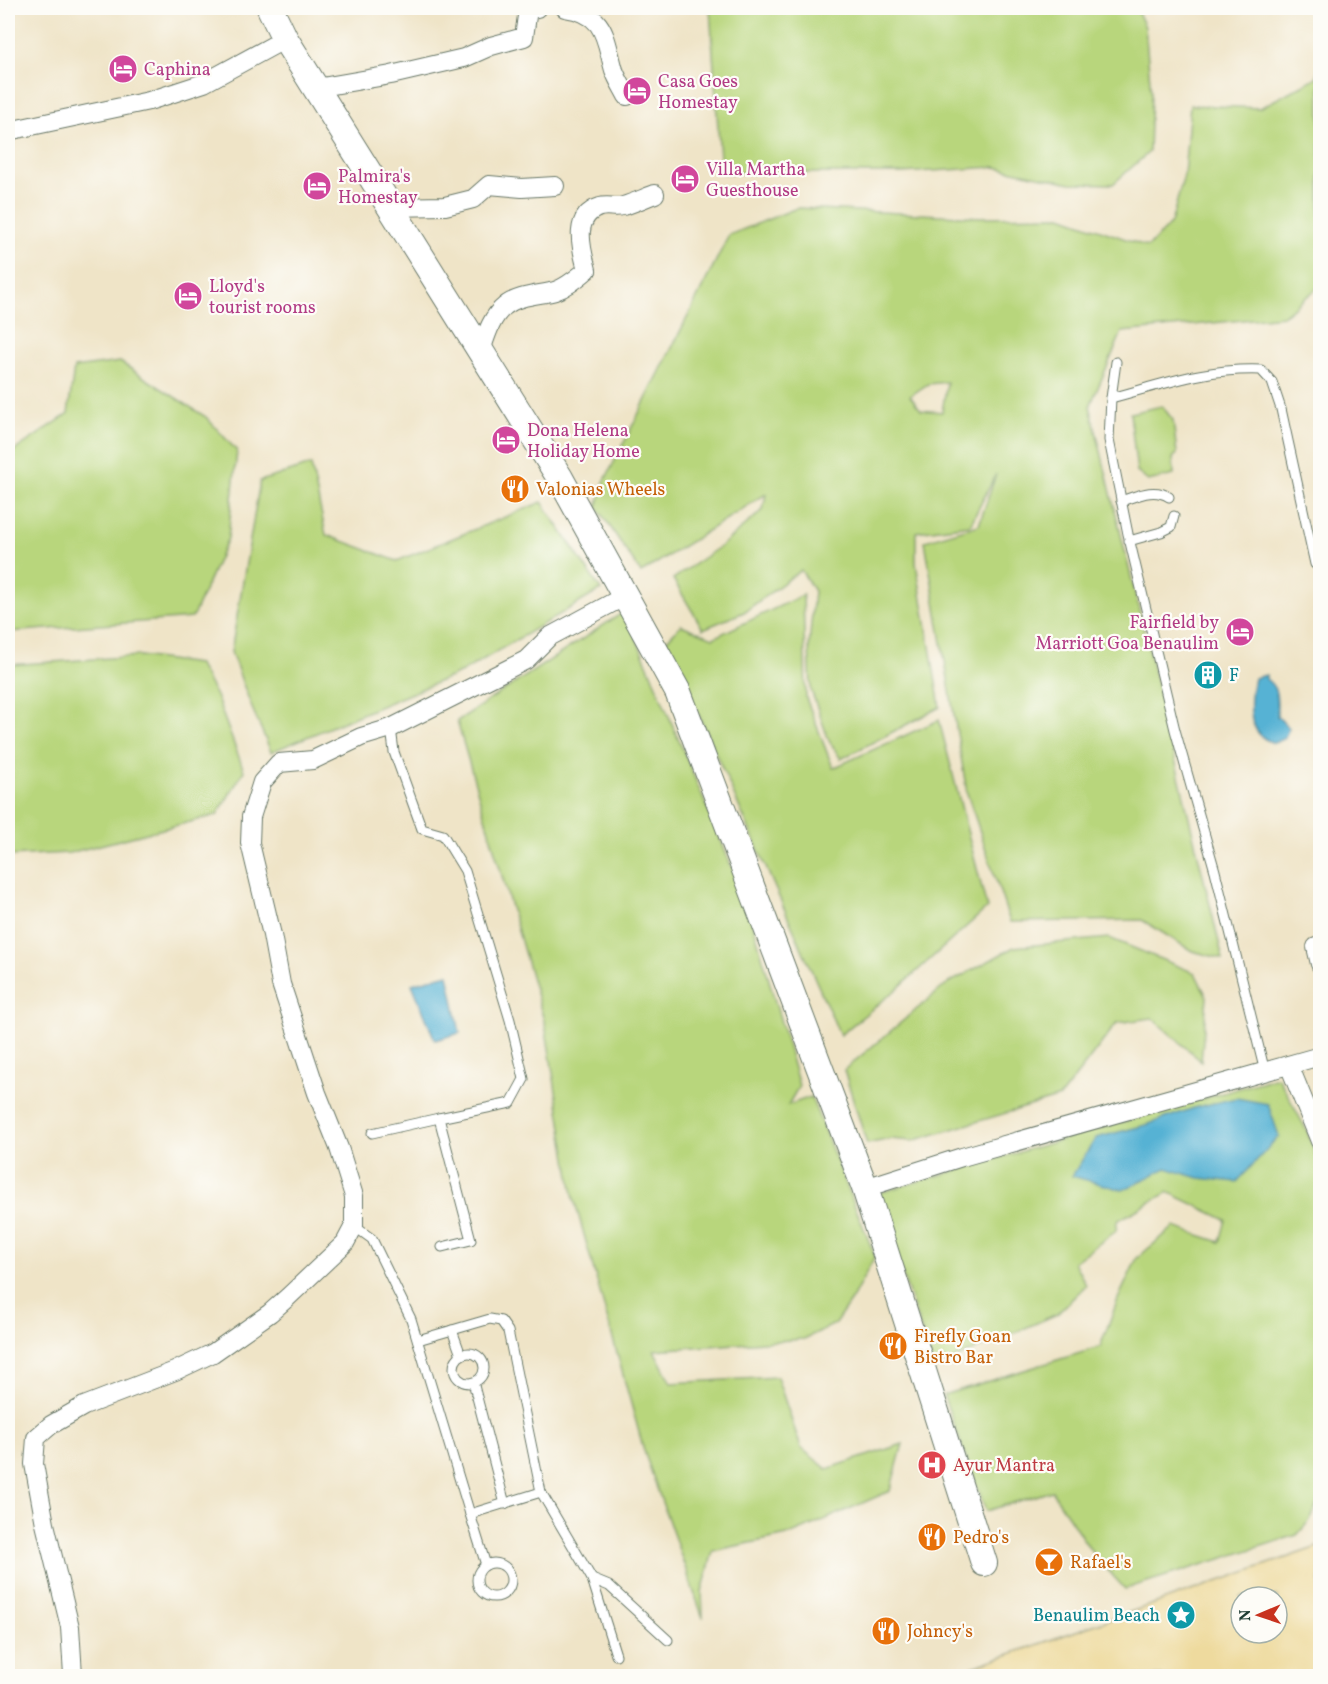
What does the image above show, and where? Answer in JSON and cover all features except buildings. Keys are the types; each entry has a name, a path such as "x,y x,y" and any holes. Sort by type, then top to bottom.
{"street":[{"path":"270,8 285,39 560,478 678,692 865,1188 984,1563"},
{"path":"316,88 391,75 464,58 491,46 524,36 528,9 537,8"},
{"path":"565,8 572,8 596,20 608,41 615,72 627,96"},
{"path":"8,131 137,105 160,98 204,83 285,39"},
{"path":"390,207 444,206 473,199 489,185 522,188 555,186"},
{"path":"481,351 490,326 505,305 531,295 557,290 574,281 587,270 580,237 583,220 592,211 600,207 621,206 655,194"},
{"path":"73,1675 70,1627 45,1524 34,1464 36,1438 51,1425 84,1406 175,1371 213,1353 288,1297 345,1243 354,1226 354,1196 281,984 250,843 251,817 262,782 279,763 313,760 361,737 391,728 526,660 549,637 625,596"},
{"path":"865,1188 962,1157 1320,1056"},
{"path":"1289,1065 1320,1141"}],"lane":[{"path":"1116,362 1109,440 1121,501 1175,730 1221,893 1265,1072"},
{"path":"1111,398 1208,372 1235,369 1261,370 1272,382 1281,409 1315,564"},
{"path":"1121,501 1155,491 1162,492 1169,497"},
{"path":"1130,541 1170,527 1174,516"},
{"path":"372,1132 511,1103 524,1079 510,1020 465,872 443,835 422,829 394,753 391,728"},
{"path":"439,1118 471,1240 442,1247"},
{"path":"354,1226 372,1239 411,1319 486,1565"},
{"path":"418,1340 490,1319 501,1321 508,1331 542,1492 592,1579 616,1655"},
{"path":"453,1330 461,1354"},
{"path":"461,1354 476,1354 483,1362 483,1372 478,1380 468,1383 460,1379 454,1371 457,1357 461,1354"},
{"path":"473,1382 505,1504"},
{"path":"470,1514 542,1492"},
{"path":"592,1579 609,1586 668,1640"}],"green space":[{"path":"710,8 1136,8 1145,27 1151,93 1149,152 1113,184 1071,183 995,167 901,173 721,173"},
{"path":"1320,54 1320,286 1283,316 1122,332 1090,406 1223,959 1192,951 1142,920 1010,922 967,793 925,541 979,525 996,474 970,525 916,532 916,563 940,707 841,759 829,741 811,690 809,647 814,591 801,570 744,612 703,629 673,579 721,546 763,510 766,494 641,573 597,507 604,482 729,235 797,208 981,217 1061,216 1148,247 1171,223 1184,175 1190,105 1260,108 1317,77","holes":["947,382 942,412 921,410 910,396 928,384"]},
{"path":"120,362 206,417 237,451 228,538 192,618 8,632 8,455 68,414 74,368"},
{"path":"1162,406 1173,420 1177,454 1173,458 1174,475 1148,481 1137,472 1130,413"},
{"path":"311,465 326,535 397,561 542,502 601,590 462,672 271,752 231,652 260,481"},
{"path":"803,595 806,698 833,768 939,720 987,908 897,989 840,1035 666,641 681,625 713,638"},
{"path":"625,611 748,906 799,1086 788,1105 811,1097 875,1256 852,1299 835,1324 804,1339 654,1350 671,1383 777,1377 801,1448 827,1469 903,1444 890,1491 792,1534 713,1551 702,1592 703,1618 645,1454 573,1195 545,1024 457,721"},
{"path":"140,656 198,664 216,696 244,771 217,815 69,853 8,856 8,665"},
{"path":"1109,938 1195,973 1207,997 1201,1061 1152,1018 1117,1023 1060,1097 912,1141 890,1139 867,1144 844,1070 947,984 1014,947"},
{"path":"1278,1077 1307,1131 1320,1167 1320,1497 1310,1520 1297,1535 1125,1589 1093,1554 1052,1491 986,1511 943,1395 1100,1347 1118,1299 1137,1258 1174,1227 1220,1242 1226,1220 1168,1192 1117,1221 1116,1231 1074,1262 1086,1285 1057,1314 934,1368 875,1194"}],"sand":[{"name":"Benaulim Beach","path":"1320,1546 1320,1676 947,1676"}],"water":[{"path":"1266,675 1266,679 1275,691 1277,716 1289,728 1284,739 1274,743 1258,733 1252,716 1251,697 1254,678"},
{"path":"448,974 460,1033 435,1040 412,984"},
{"path":"1236,1098 1268,1104 1279,1136 1237,1182 1199,1178 1166,1168 1123,1190 1072,1176 1096,1138 1146,1125 1197,1107"}],"place":[{"name":"Caphina","path":"123,69"},
{"name":"Casa Goes Homestay","path":"637,91"},
{"name":"Villa Martha Guesthouse","path":"685,179"},
{"name":"Palmira's Homestay","path":"317,186"},
{"name":"Lloyd's tourist rooms","path":"188,296"},
{"name":"Dona Helena Holiday Home","path":"506,440"},
{"name":"Valonias Wheels","path":"515,489"},
{"name":"Fairfield by Marriott Goa Benaulim","path":"1240,632"},
{"name":"F","path":"1208,675"},
{"name":"Firefly Goan Bistro Bar","path":"893,1346"},
{"name":"Ayur Mantra","path":"932,1465"},
{"name":"Pedro's","path":"932,1537"},
{"name":"Rafael's","path":"1049,1562"},
{"name":"Benaulim Beach","path":"1181,1615"},
{"name":"Johncy's","path":"886,1631"}]}
